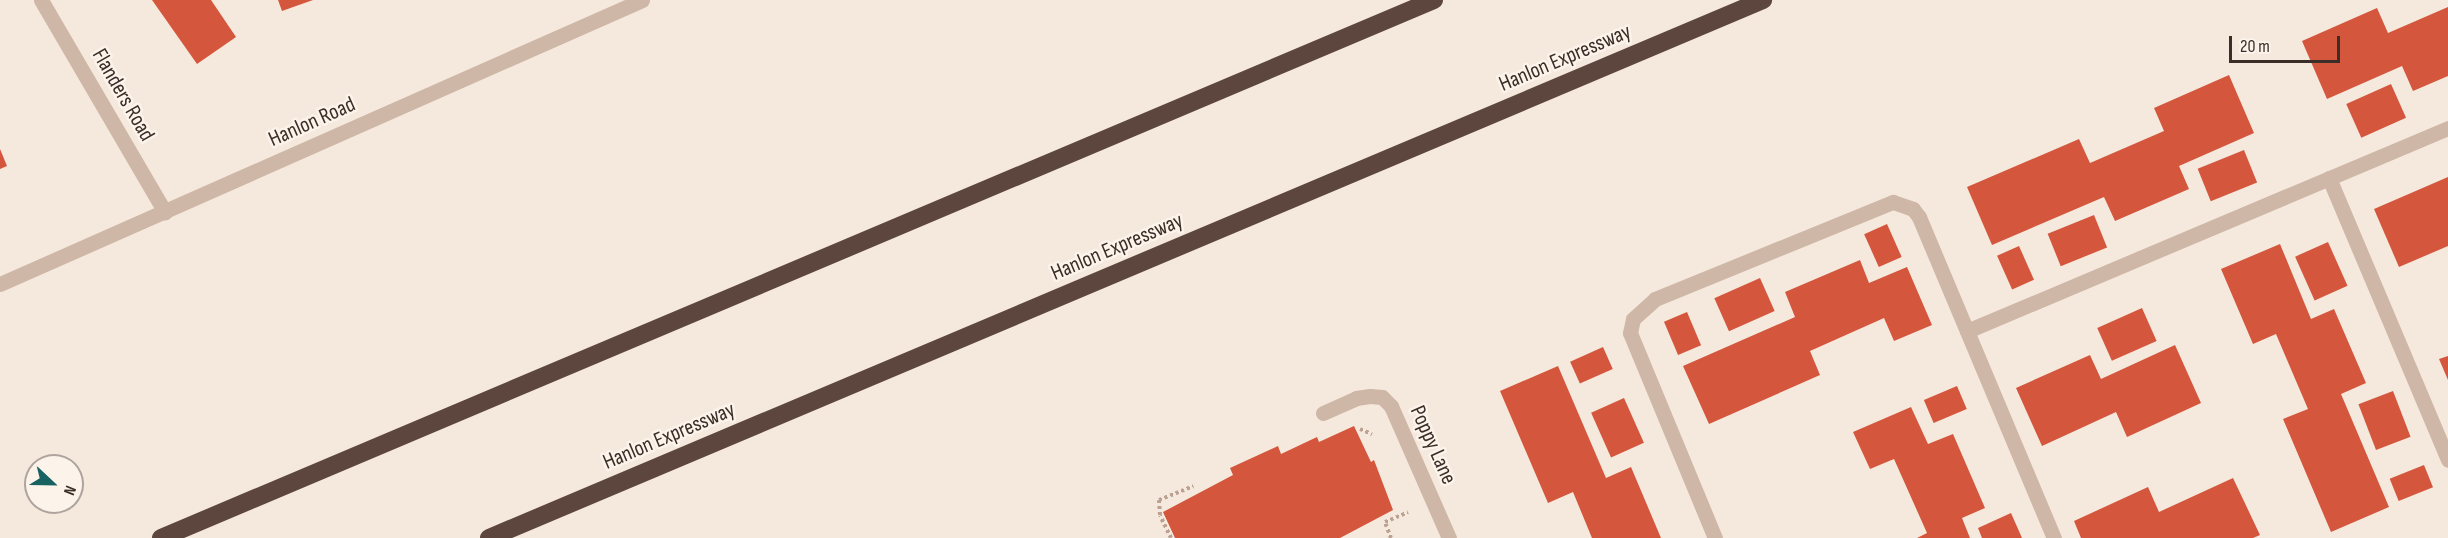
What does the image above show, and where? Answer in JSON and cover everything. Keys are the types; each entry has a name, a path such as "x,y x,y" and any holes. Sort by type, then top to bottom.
{"highway":[{"path":"161,538 1434,0"},
{"name":"Hanlon Expressway","path":"489,538 1763,0"}],"street":[{"name":"Flanders Road","path":"41,0 165,212"},
{"name":"Hanlon Road","path":"0,284 642,0"},
{"path":"1967,331 2448,128"},
{"path":"2330,178 2448,460"},
{"path":"1715,538 1630,333 1634,319 1655,299 1893,202 1913,209 1919,217 2054,538"},
{"name":"Poppy Lane","path":"1323,413 1356,398 1382,397 1387,401 1449,538"}],"path":[{"path":"1171,538 1160,514 1159,500 1193,486"},
{"path":"1391,538 1385,522 1408,512"}],"building":[{"path":"152,0 211,0 236,37 197,64"},
{"path":"278,0 313,0 282,11"},
{"path":"2448,7 2448,76 2413,91 2402,66 2327,99 2302,41 2377,8 2388,33"},
{"path":"2229,75 2254,133 2179,166 2189,189 2115,221 2104,197 1992,245 1967,187 2079,139 2090,163 2164,131 2154,108"},
{"path":"2391,84 2406,118 2361,138 2346,104"},
{"path":"0,149 7,166 0,169"},
{"path":"2244,150 2257,182 2211,201 2198,169"},
{"path":"2448,177 2448,246 2399,267 2374,209"},
{"path":"2094,215 2107,247 2061,266 2048,234"},
{"path":"1887,224 1902,257 1879,267 1864,234"},
{"path":"2328,242 2348,286 2315,300 2295,257"},
{"path":"2280,244 2311,319 2334,309 2366,383 2341,394 2389,507 2331,532 2283,419 2308,409 2276,334 2253,344 2221,269"},
{"path":"2019,246 2034,280 2012,290 1997,256"},
{"path":"1860,260 1869,283 1907,267 1932,325 1894,341 1884,318 1810,351 1820,375 1709,424 1683,366 1795,317 1785,292"},
{"path":"1760,278 1775,311 1729,331 1714,298"},
{"path":"2142,308 2157,341 2112,361 2097,328"},
{"path":"1687,312 1701,345 1678,355 1664,322"},
{"path":"2175,345 2201,403 2127,437 2116,412 2042,446 2016,388 2090,355 2101,379"},
{"path":"1603,347 1613,369 1580,384 1570,362"},
{"path":"2448,356 2448,380 2439,359"},
{"path":"1558,366 1606,478 1631,467 1661,538 1592,538 1573,492 1548,503 1500,391"},
{"path":"1957,386 1967,409 1934,423 1924,400"},
{"path":"2393,391 2411,437 2376,450 2358,404"},
{"path":"1624,398 1644,443 1611,457 1591,413"},
{"path":"1911,407 1928,444 1953,434 1985,508 1962,518 1970,538 1917,538 1927,533 1894,459 1870,469 1853,432"},
{"path":"1354,426 1371,462 1374,460 1393,510 1340,538 1175,538 1163,512 1233,475 1230,468 1278,446 1281,454 1317,437 1319,442"},
{"path":"2424,465 2433,487 2399,501 2390,479"},
{"path":"2233,478 2260,535 2253,538 2081,538 2074,521 2148,487 2159,512"},
{"path":"2011,513 2022,538 1982,538 1978,528"}]}
